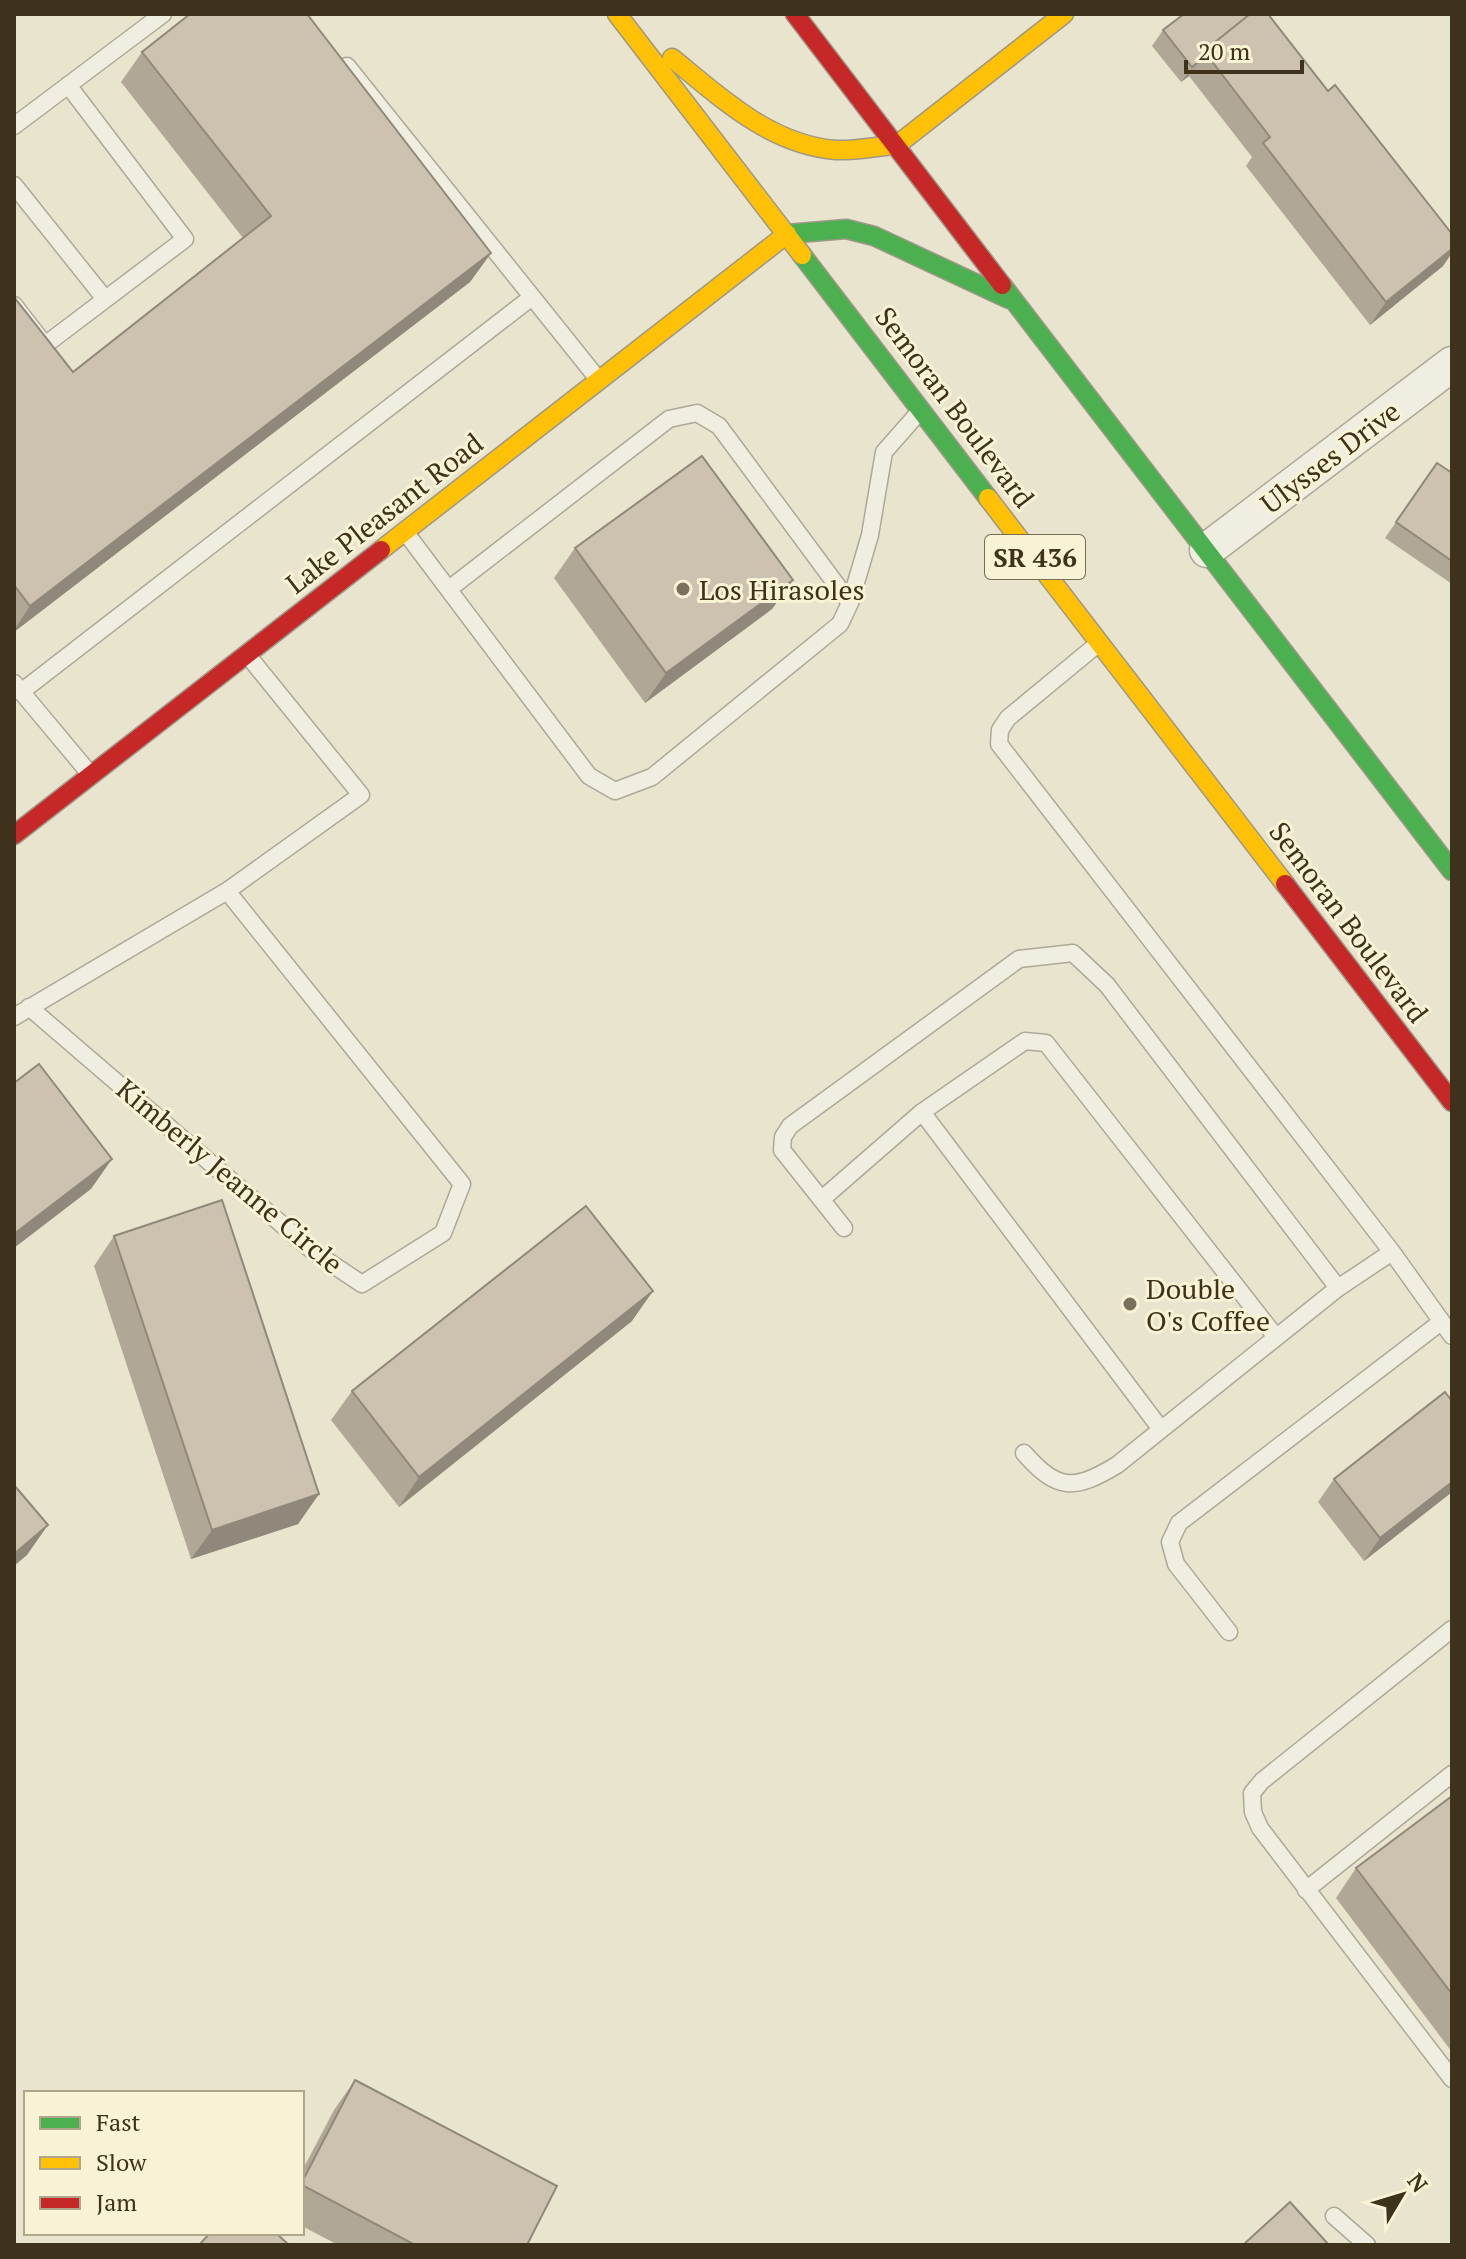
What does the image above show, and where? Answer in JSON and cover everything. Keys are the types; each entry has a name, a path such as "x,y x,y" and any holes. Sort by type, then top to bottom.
{"main road":[{"path":"617,14 755,124 801,142 834,150 897,145 1064,14"},
{"name":"Semoran Boulevard","path":"617,14 1452,1102"},
{"path":"795,14 1452,871"},
{"path":"787,234 846,229 874,236 1018,304"},
{"name":"Lake Pleasant Road","path":"14,835 787,234"}],"street":[{"name":"Ulysses Drive","path":"1207,550 1452,364"}],"lane":[{"path":"14,126 163,14"},
{"path":"335,51 599,380"},
{"path":"14,305 45,345 185,239 68,85"},
{"path":"14,185 105,299"},
{"path":"90,776 18,688 532,297"},
{"path":"406,532 589,776 615,791 652,777 840,624 850,603 870,535 884,452 922,409"},
{"path":"449,589 669,419 697,413 719,426 850,603"},
{"path":"1100,642 1008,718 1000,730 999,744 1392,1252 1452,1336"},
{"path":"14,1017 227,891 361,795 248,655"},
{"name":"Kimberly Jeanne Circle","path":"29,1007 314,1252 362,1284 443,1233 462,1184 227,891"},
{"path":"844,1228 782,1150 783,1137 790,1126 1019,959 1073,953 1107,985 1338,1288"},
{"path":"822,1199 922,1112 1025,1041 1046,1043 1276,1337"},
{"path":"922,1112 1160,1428"},
{"path":"1024,1453 1048,1478 1059,1483 1078,1484 1117,1465 1338,1288 1392,1252"},
{"path":"1229,1632 1176,1564 1170,1542 1179,1523 1441,1322"},
{"path":"1452,1629 1262,1781 1252,1793 1253,1812 1260,1828 1452,2079"},
{"path":"1306,1890 1452,1774"},
{"path":"1334,2216 1367,2245"}],"building":[{"path":"190,14 307,14 491,253 30,606 14,585 14,297 73,372 271,216 142,52"},
{"path":"1184,14 1250,14 1204,51 1207,55 1192,67 1163,30"},
{"path":"1250,14 1268,14 1328,91 1335,85 1452,234 1452,249 1386,302 1263,143 1270,137 1204,51"},
{"path":"702,456 793,580 666,673 575,548"},
{"path":"1437,463 1452,473 1452,561 1396,522"},
{"path":"39,1064 112,1159 14,1234 14,1083"},
{"path":"222,1200 319,1494 212,1530 114,1236"},
{"path":"586,1206 653,1291 419,1477 352,1391"},
{"path":"1445,1392 1452,1401 1452,1482 1380,1538 1334,1479"},
{"path":"14,1485 48,1525 14,1554"},
{"path":"1452,1796 1452,1994 1356,1868"},
{"path":"355,2080 557,2186 527,2245 415,2245 304,2186 304,2178"},
{"path":"1290,2202 1329,2245 1243,2245"},
{"path":"208,2235 278,2235 289,2245 199,2245"}],"traffic: fast":[{"path":"787,234 846,229 874,236 1009,299"},
{"path":"802,255 988,498"},
{"path":"1002,285 1452,871"}],"traffic: slow":[{"path":"617,14 802,255"},
{"path":"897,145 1064,14"},
{"path":"672,58 747,117 789,139 836,150 897,145"},
{"path":"381,550 787,234"},
{"path":"988,498 1285,884"}],"traffic: jam":[{"path":"795,14 1002,285"},
{"path":"14,835 381,550"},
{"path":"1285,884 1452,1102"}],"place":[{"name":"Los Hirasoles","path":"683,589"},
{"name":"Double O's Coffee","path":"1130,1304"}]}
